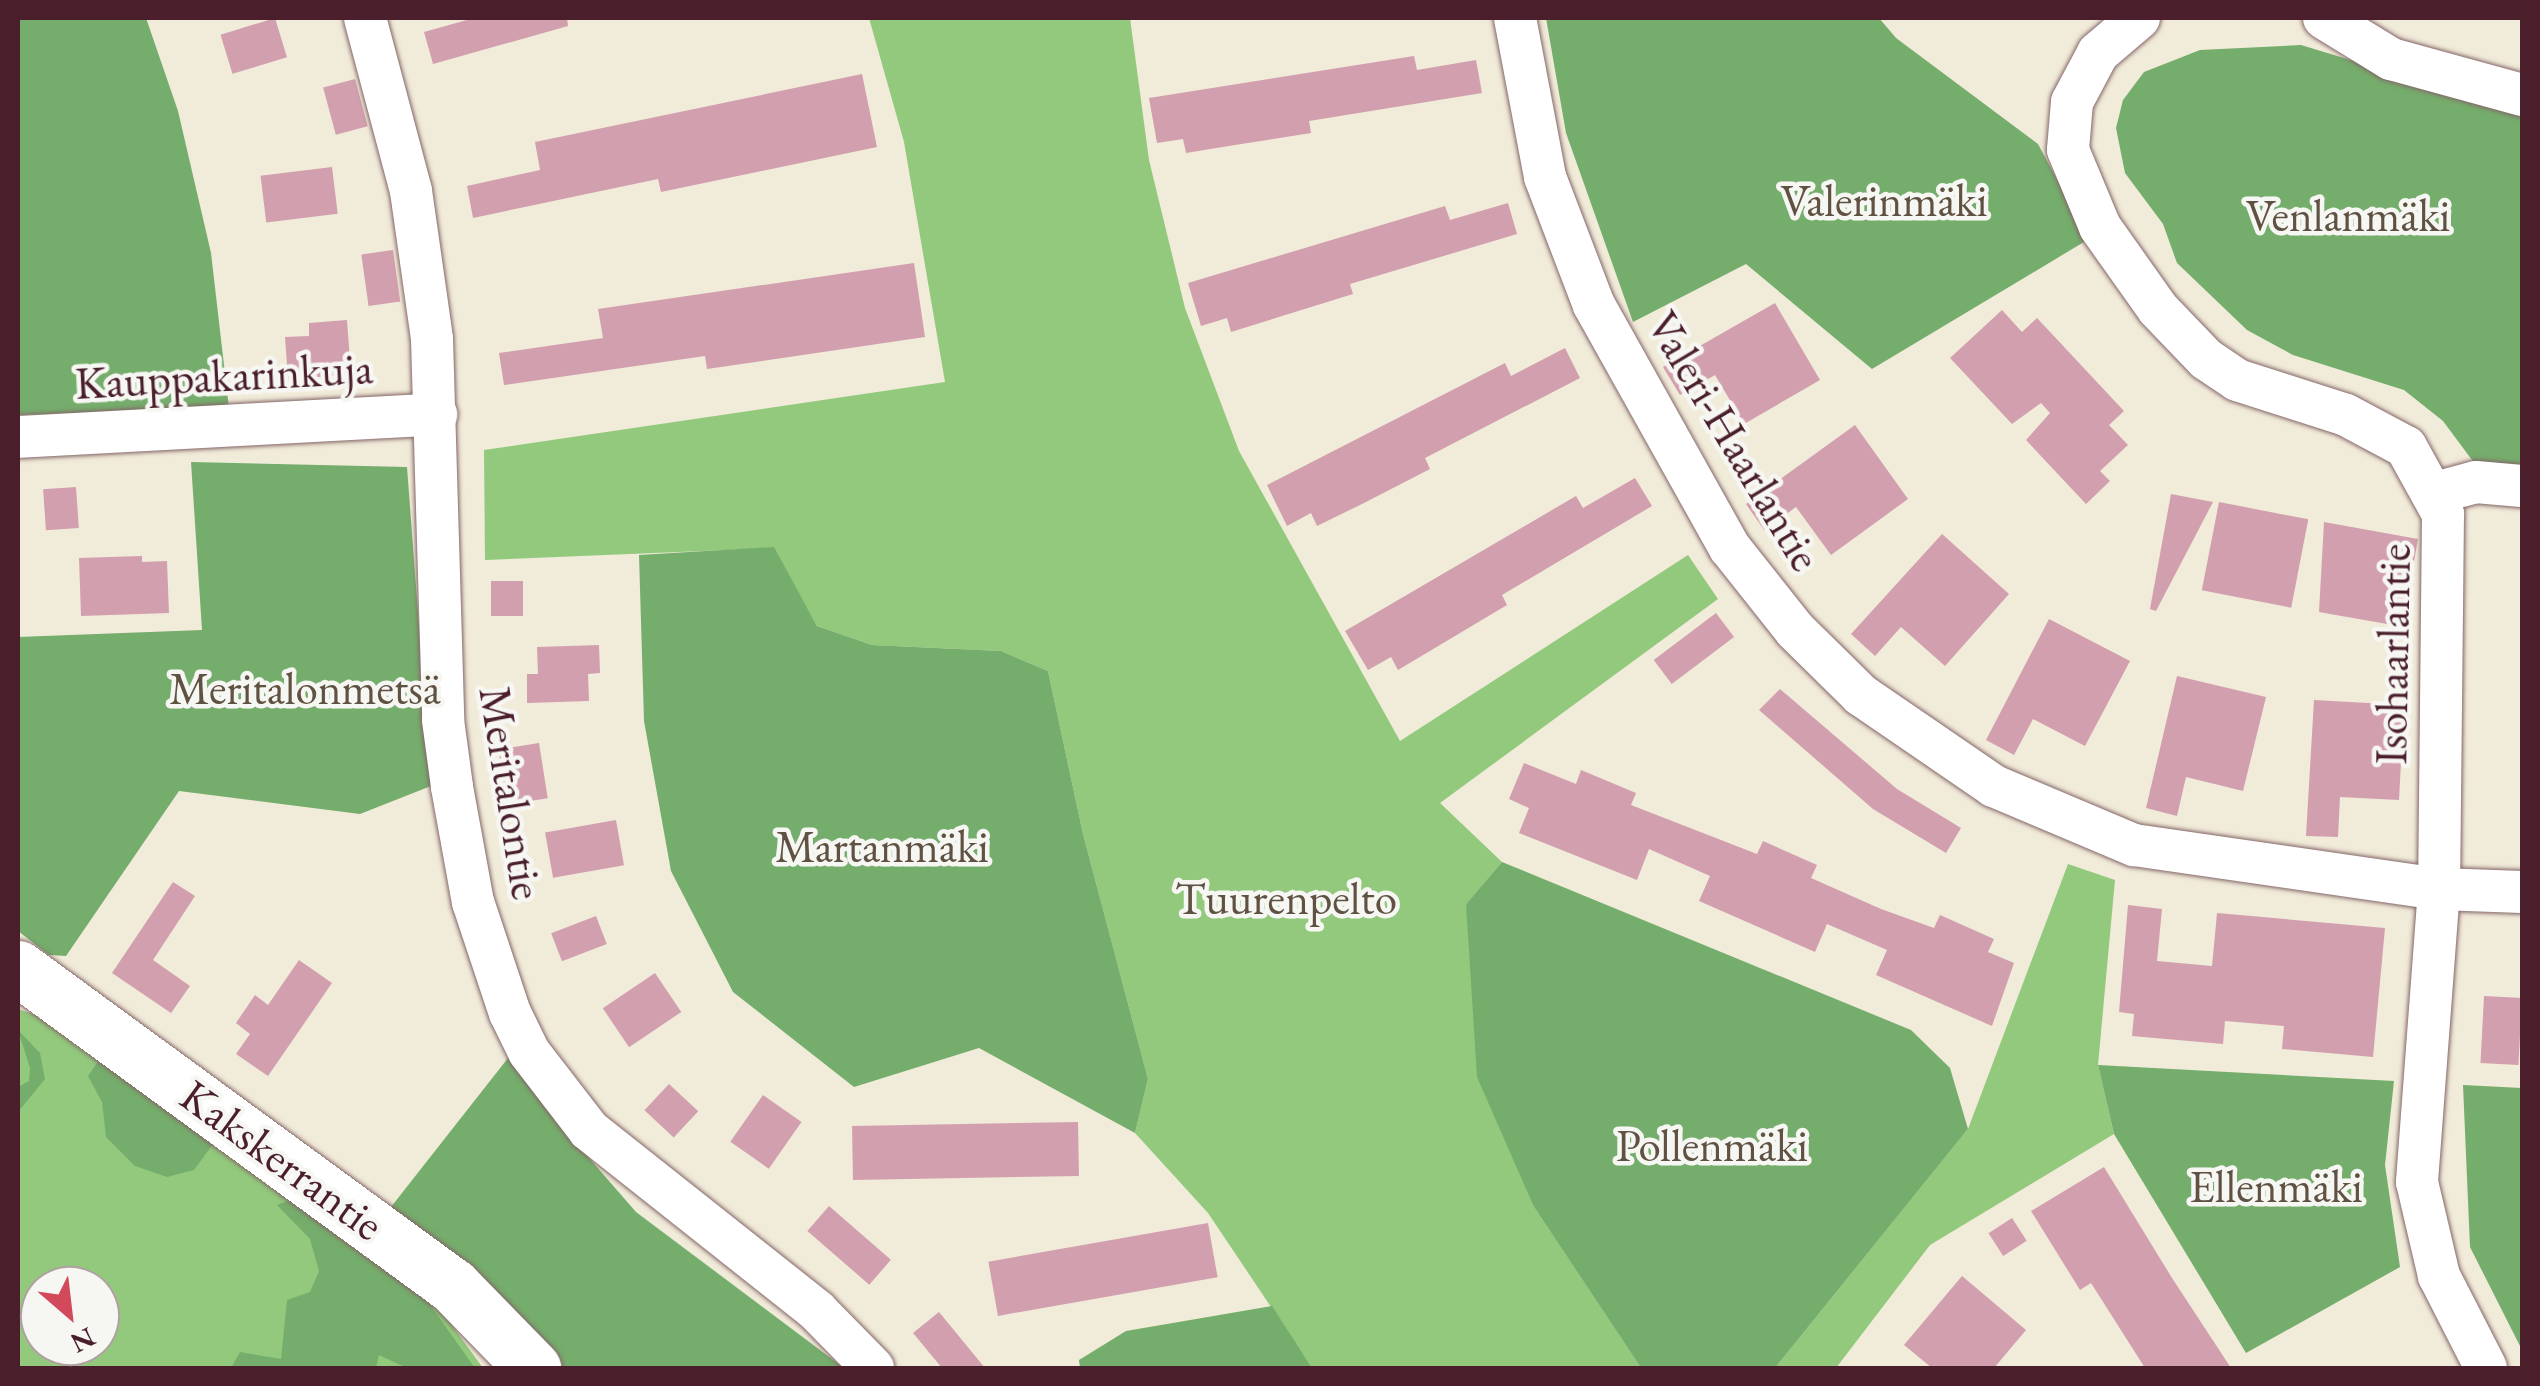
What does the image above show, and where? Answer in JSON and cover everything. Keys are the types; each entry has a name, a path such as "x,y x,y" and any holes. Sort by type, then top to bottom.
{"street":[{"name":"Meritalontie","path":"364,18 410,191 436,414 450,770 473,902 510,1013 529,1052 589,1130 817,1311 873,1368"},
{"name":"Valeri-Haarlantie","path":"1514,18 1545,176 1594,305 1730,548 1766,597 1850,685 1904,730 1994,786 2134,845 2439,889 2522,892"},
{"name":"Isohaarlantie","path":"2139,18 2098,52 2072,102 2068,150 2100,227 2158,309 2206,358 2272,395 2380,430 2406,447 2434,493 2446,536 2439,889 2417,1182 2439,1276 2486,1368"},
{"path":"2324,18 2390,58 2522,96"},
{"name":"Kauppakarinkuja","path":"18,436 436,414"},
{"path":"2434,493 2476,482 2522,486"},
{"name":"Kakskerrantie","path":"18,968 453,1286 533,1368"}],"green space":[{"path":"18,18 146,18 178,111 211,253 229,408 18,415"},
{"name":"Tuurenpelto","path":"869,18 1130,18 1149,160 1185,308 1239,451 1400,741 1688,555 1718,599 1440,803 1502,862 1466,904 1534,1207 1641,1368 1312,1368 1208,1213 1135,1133 1148,1079 1083,834 1048,671 1001,651 872,645 817,626 773,548 485,560 484,450 945,382 904,142"},
{"name":"Valerinmäki","path":"1546,18 1879,18 1896,38 2038,144 2089,239 1872,369 1746,264 1633,322 1566,133"},
{"name":"Venlanmäki","path":"2301,45 2522,112 2522,471 2475,464 2443,421 2404,390 2293,355 2247,330 2177,263 2163,224 2125,173 2116,128 2123,100 2144,72 2200,50"},
{"name":"Meritalonmetsä","path":"191,462 407,467 431,786 360,814 179,791 66,956 49,955 18,931 18,637 202,630"},
{"name":"Martanmäki","path":"774,547 817,626 872,645 1001,651 1048,671 1083,834 1148,1079 1135,1133 979,1048 854,1087 733,992 671,871 644,721 639,555"},
{"name":"Pollenmäki","path":"1502,862 1911,1030 1950,1068 1968,1129 1775,1368 1641,1368 1534,1207 1477,1077 1466,904"},
{"path":"2068,864 2115,880 2098,1065 2114,1134 1930,1245 1836,1368 1775,1368 1968,1129"},
{"path":"18,1009 45,1018 398,1278 443,1313 483,1368 18,1368"},
{"path":"18,1030 40,1053 45,1079 18,1112 18,1087 29,1081 30,1068"},
{"path":"512,1053 543,1105 636,1212 844,1368 557,1368 391,1207"},
{"path":"102,1056 213,1144 194,1170 167,1177 135,1166 106,1137 102,1102 88,1076"},
{"name":"Ellenmäki","path":"2098,1065 2394,1081 2385,1165 2400,1267 2246,1353 2114,1134"},
{"path":"2463,1085 2522,1088 2522,1350 2470,1247"},
{"path":"290,1200 413,1281 475,1368 407,1368 379,1355 376,1368 231,1368 240,1352 281,1359 287,1300 310,1292 319,1271 310,1239 277,1205"},
{"path":"1272,1306 1312,1368 1080,1368 1079,1360 1126,1331"}],"building":[{"path":"275,18 287,57 232,74 220,35"},
{"path":"474,18 567,18 568,26 433,64 424,32"},
{"path":"1414,56 1417,70 1476,60 1482,93 1309,121 1311,133 1186,153 1183,139 1157,143 1149,98"},
{"path":"862,74 877,147 661,192 658,179 473,218 467,186 540,170 535,142"},
{"path":"355,79 368,126 336,135 323,88"},
{"path":"332,167 338,214 266,222 261,176"},
{"path":"1508,203 1517,234 1350,284 1353,294 1231,332 1227,318 1201,326 1188,283 1445,206 1450,220"},
{"path":"393,250 400,301 369,306 361,254"},
{"path":"914,263 925,337 707,369 705,356 504,385 499,353 603,338 598,309"},
{"path":"1775,303 1820,380 1744,424 1715,375 1680,395 1663,367"},
{"path":"2002,310 2022,332 2037,318 2124,411 2109,425 2128,445 2100,471 2110,481 2086,504 2026,440 2050,413 2041,403 2012,424 1950,358"},
{"path":"347,320 351,375 288,379 285,337 309,336 309,323"},
{"path":"1565,348 1580,378 1425,458 1430,469 1362,504 1317,526 1311,513 1287,526 1267,485 1505,363 1511,376"},
{"path":"1855,425 1908,499 1831,555 1796,507 1764,530 1746,504"},
{"path":"1635,478 1652,506 1502,595 1507,605 1398,670 1391,657 1368,670 1345,631 1576,496 1583,508"},
{"path":"76,487 79,528 46,530 43,489"},
{"path":"2171,494 2213,502 2156,611 2150,609"},
{"path":"2219,502 2308,519 2291,608 2202,590"},
{"path":"2324,522 2418,539 2406,607 2391,605 2387,624 2319,612"},
{"path":"1942,534 2009,594 1945,666 1901,627 1875,656 1851,634"},
{"path":"142,556 142,562 167,561 169,613 81,616 79,558"},
{"path":"491,581 523,581 523,616 491,616"},
{"path":"1716,613 1734,637 1672,684 1654,660"},
{"path":"2049,619 2130,661 2085,746 2033,719 2014,755 1986,740"},
{"path":"599,645 600,673 588,674 589,701 527,703 527,674 538,674 537,647"},
{"path":"2177,676 2266,697 2243,791 2186,777 2177,816 2146,808"},
{"path":"1780,689 1897,789 1961,828 1946,853 1873,809 1759,710"},
{"path":"2314,700 2404,705 2399,800 2340,797 2338,837 2306,836"},
{"path":"539,743 548,798 507,805 499,749"},
{"path":"1524,763 1576,784 1581,770 1636,793 1631,805 1757,854 1763,841 1817,865 1811,878 1881,909 1934,928 1940,915 1994,939 1988,952 2014,963 1992,1026 1876,975 1887,950 1827,924 1815,952 1699,901 1710,876 1649,849 1637,880 1519,833 1529,808 1509,799"},
{"path":"616,820 624,865 553,878 545,833"},
{"path":"173,882 195,896 153,960 190,986 171,1013 112,973"},
{"path":"2128,905 2162,909 2157,961 2212,966 2217,913 2385,928 2373,1057 2282,1049 2284,1026 2225,1021 2223,1044 2132,1036 2134,1014 2119,1012"},
{"path":"596,916 607,944 562,961 551,933"},
{"path":"299,960 332,983 268,1076 236,1054 250,1034 236,1023 255,995 268,1005"},
{"path":"655,973 681,1012 629,1047 603,1008"},
{"path":"2484,996 2522,998 2518,1065 2480,1063"},
{"path":"669,1084 698,1111 674,1138 644,1110"},
{"path":"763,1095 802,1122 769,1169 730,1142"},
{"path":"1078,1122 1079,1176 853,1180 852,1126"},
{"path":"2104,1167 2231,1368 2145,1368 2091,1283 2080,1290 2031,1211"},
{"path":"829,1206 891,1260 869,1285 807,1231"},
{"path":"2012,1218 2027,1241 2003,1256 1989,1233"},
{"path":"1208,1223 1218,1277 998,1316 988,1262"},
{"path":"1962,1276 2026,1330 1994,1368 1932,1368 1904,1345"},
{"path":"939,1312 985,1368 942,1368 913,1333"}]}
